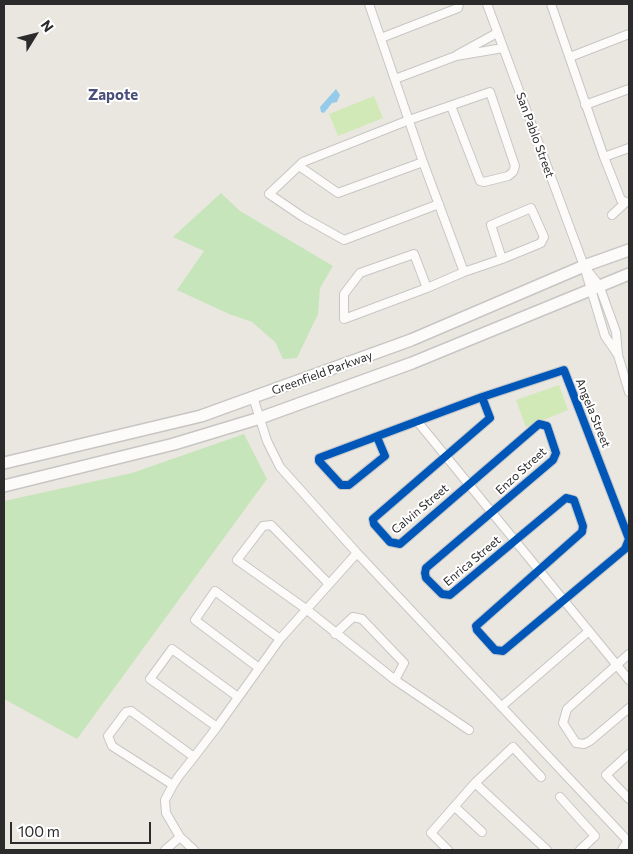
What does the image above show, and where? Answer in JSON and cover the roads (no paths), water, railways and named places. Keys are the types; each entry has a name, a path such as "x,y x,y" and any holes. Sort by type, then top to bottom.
{"main road":[{"name":"Greenfield Parkway","path":"4,463 201,416 411,340 584,266 629,250"},
{"name":"Greenfield Parkway","path":"4,486 192,439 260,418 412,363 629,274"},
{"path":"110,438 115,458"}],"street":[{"path":"369,4 423,162 464,272"},
{"path":"381,38 458,8 459,4"},
{"name":"San Pablo Street","path":"487,4 584,266 595,287 606,338 618,354 629,392"},
{"path":"552,4 604,157 621,200 627,202"},
{"path":"456,56 472,45 497,33"},
{"path":"570,57 629,34"},
{"path":"395,79 456,56 503,48"},
{"path":"585,105 629,89"},
{"path":"439,204 344,240 303,217 269,194 299,166 409,120 490,92 515,166 513,172 492,180 480,181 451,106"},
{"path":"604,157 629,148"},
{"path":"299,166 338,193 423,162"},
{"path":"612,215 627,202"},
{"path":"427,288 414,254 360,273 344,294 344,319 427,288 464,272 502,259 543,240 544,237 531,208 491,225 502,259"},
{"name":"Angela Street","path":"377,437 385,456 349,485 341,485 319,461 320,458 417,421 564,370 629,539 625,549 564,600"},
{"path":"252,397 280,467 357,553 628,839 622,850"},
{"path":"444,456 490,418 482,397"},
{"path":"417,421 629,680"},
{"name":"Enzo Street","path":"467,484 539,424 547,426 556,457 491,513"},
{"name":"Calvin Street","path":"444,456 375,515 374,524 390,542 400,544 467,484"},
{"name":"Enrica Street","path":"491,513 426,568 426,578 442,594 450,595 566,498 574,500 583,526 582,532 539,569"},
{"path":"329,584 272,525 263,526 237,560 306,609 395,680 469,730"},
{"path":"194,850 180,837 166,813 165,800 173,785 280,639 357,553"},
{"path":"539,569 478,622 477,630 495,650 503,651 564,600"},
{"path":"259,668 195,620 215,591 280,639"},
{"path":"335,634 353,617 362,619 404,663 395,680"},
{"path":"502,706 589,630"},
{"path":"217,727 150,679 172,649 238,697"},
{"path":"629,654 568,709 563,723 576,743 584,744 590,742 629,708"},
{"path":"173,785 112,746 108,736 126,712 131,711 194,757"},
{"path":"448,850 431,834 475,783 512,747 541,777"},
{"path":"629,754 606,775 629,799"},
{"path":"475,783 547,850"},
{"path":"560,797 595,836 580,850"},
{"path":"455,807 482,832"},
{"path":"165,850 180,837"}],"water":[{"path":"336,89 340,95 337,102 332,103 324,113 321,112 320,107"}],"district":[{"name":"Zapote","path":"113,95"}]}
